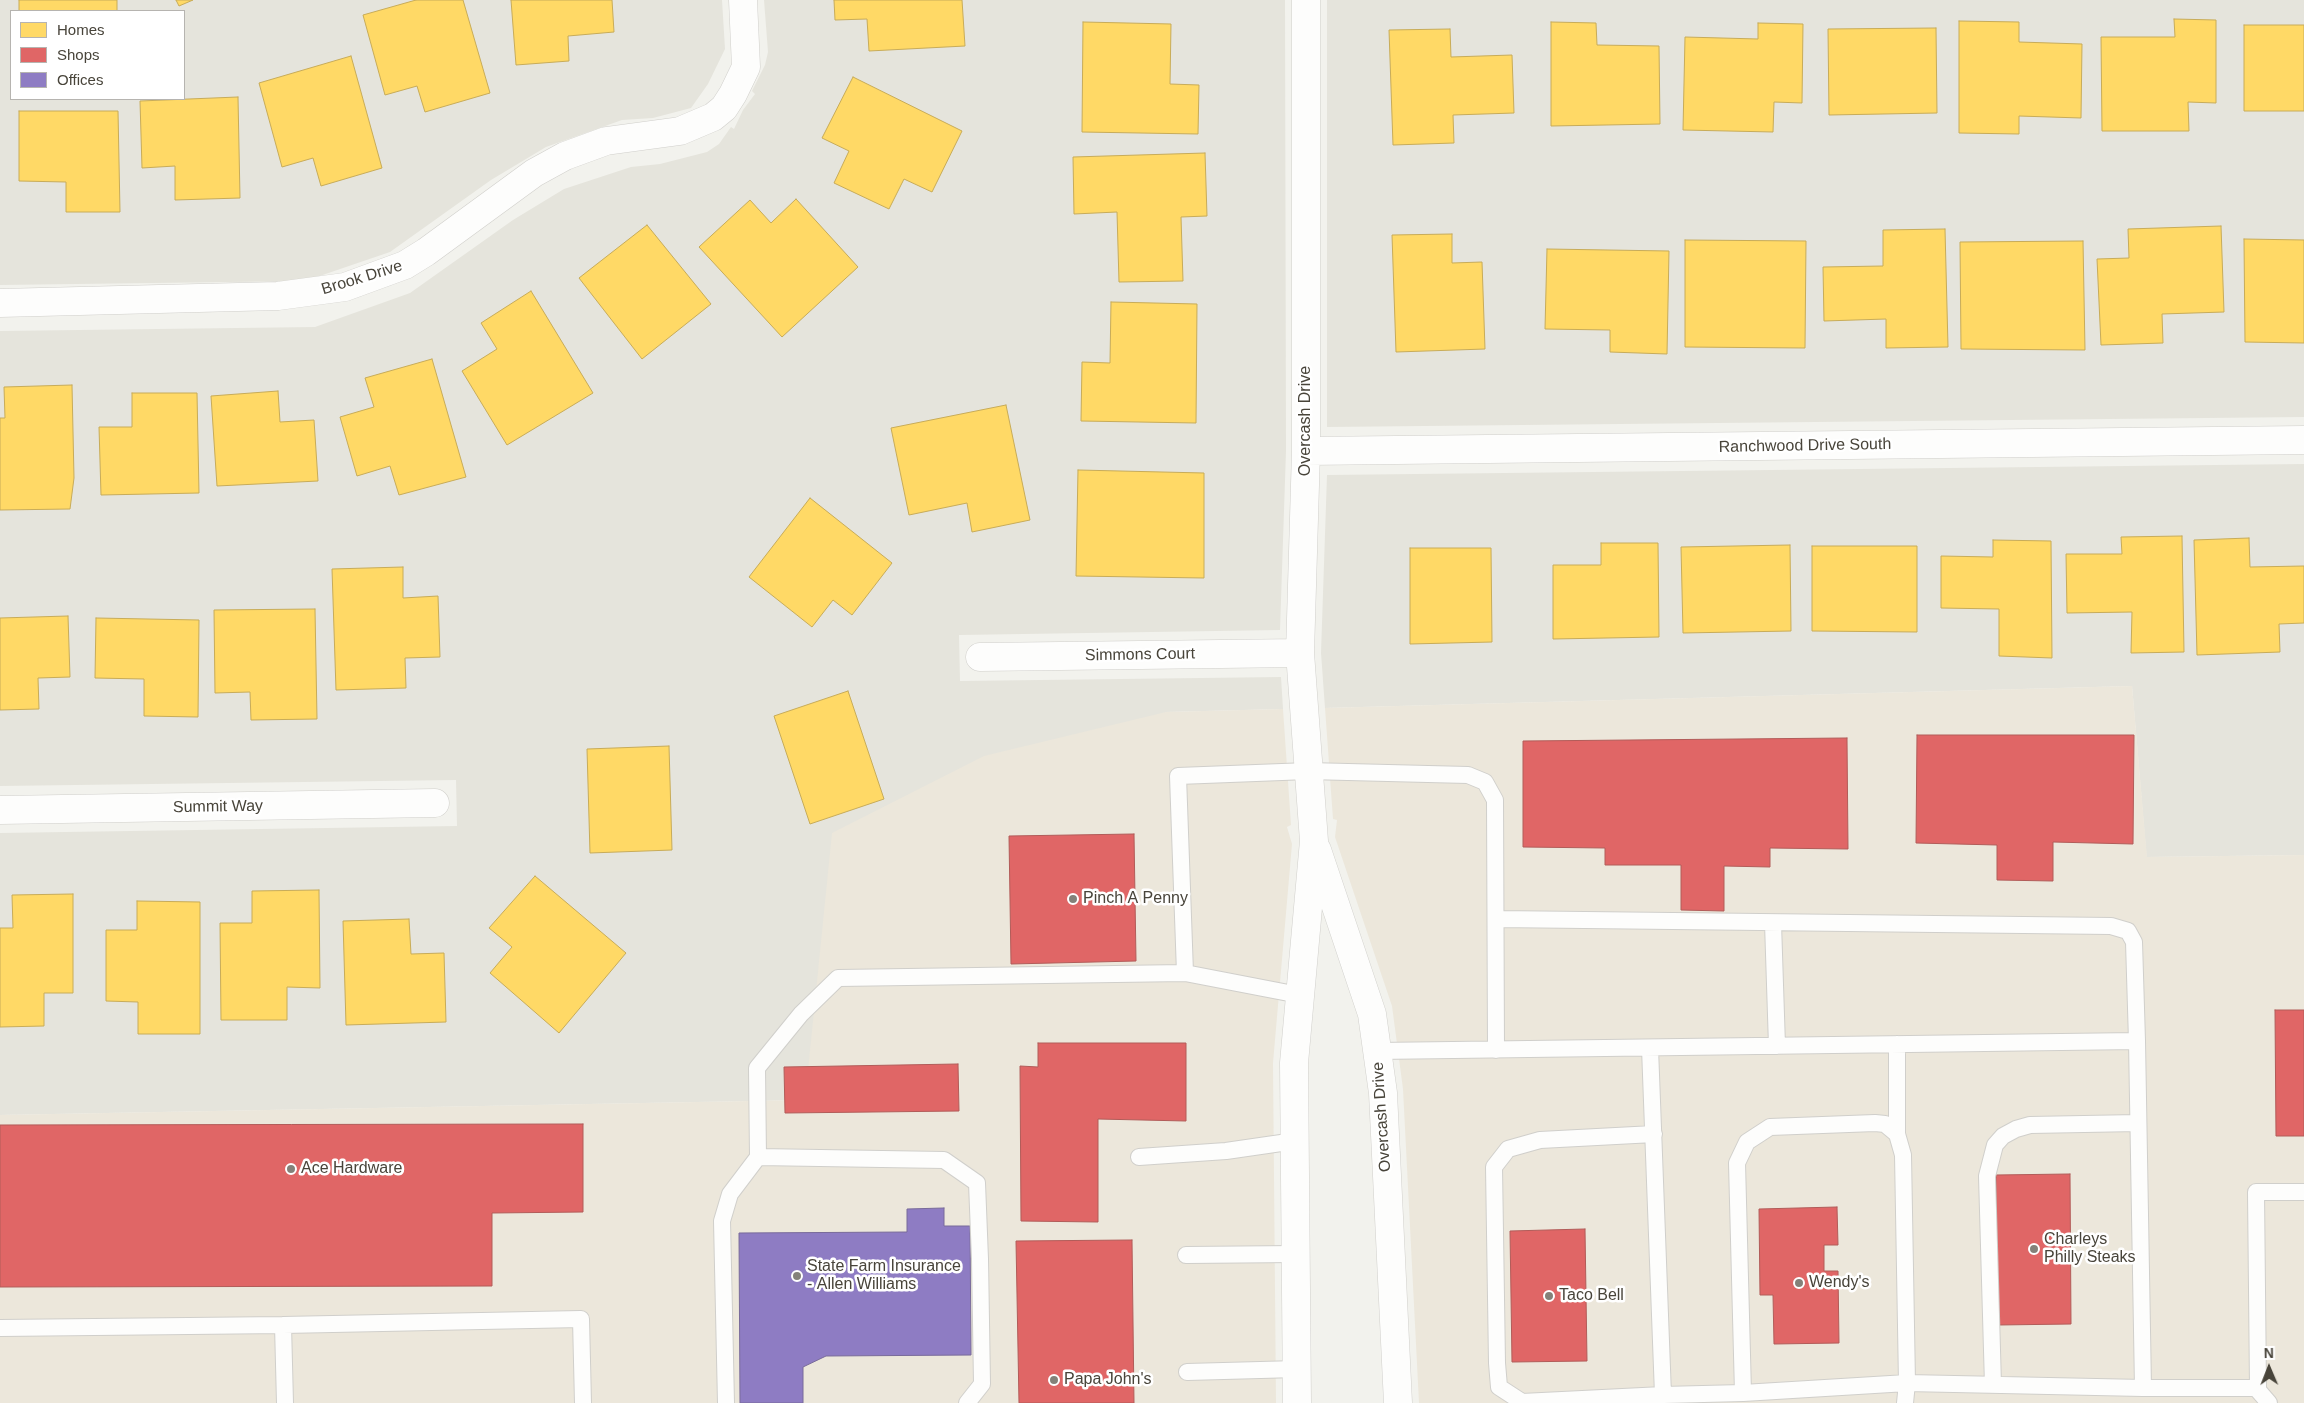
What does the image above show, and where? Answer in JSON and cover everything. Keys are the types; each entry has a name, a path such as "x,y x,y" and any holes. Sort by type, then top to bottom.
{"street":[{"name":"Brook Drive","path":"0,303 278,296 345,286 405,265 426,252 534,173 566,156 606,141 680,131 718,113 733,94 746,67 743,0"},
{"name":"Overcash Drive","path":"1297,1403 1294,1063 1314,840 1300,653 1306,451 1306,0"},
{"name":"Ranchwood Drive South","path":"1306,451 2304,440"},
{"name":"Simmons Court","path":"980,657 1300,653"},
{"name":"Summit Way","path":"0,810 435,804"},
{"name":"Overcash Drive","path":"1314,840 1372,1014 1383,1093 1398,1403"}],"lane":[{"path":"1185,973 1178,776 1308,771 1468,775 1485,782 1495,800 1497,919 1496,1050"},
{"path":"1497,919 2111,926 2128,931 2134,942 2143,1388"},
{"path":"1773,923 1777,1046"},
{"path":"726,1403 722,1221 730,1194 758,1157 757,1068 801,1014 838,978 1185,973 1299,996"},
{"path":"1377,1051 2137,1041"},
{"path":"1897,1044 1897,1134"},
{"path":"1650,1048 1663,1395"},
{"path":"1743,1393 1736,1163 1747,1142 1770,1127 1875,1123 1885,1124 1897,1134 1902,1144 1907,1383 1905,1403"},
{"path":"1994,1386 1987,1176 1995,1145 2003,1136 2016,1129 2030,1125 2138,1123"},
{"path":"1654,1134 1540,1140 1508,1148 1494,1167 1499,1387 1522,1402 1743,1393 1907,1383 1994,1386 2256,1388 2269,1403"},
{"path":"1139,1157 1226,1151 1295,1142"},
{"path":"758,1157 944,1160 977,1183 982,1384 967,1403"},
{"path":"2256,1388 2258,1388 2256,1192 2304,1192"},
{"path":"1186,1255 1296,1254"},
{"path":"0,1328 581,1319 583,1403"},
{"path":"283,1324 285,1403"},
{"path":"1187,1372 1297,1369"},
{"path":"1898,1403 1907,1383"}],"shaded area":[{"path":"0,0 722,0 725,49 708,84 691,108 653,118 622,120 546,147 491,180 390,252 305,281 0,285"},
{"path":"764,0 1285,0 1286,451 1280,630 959,635 960,681 1281,677 1283,709 1166,712 805,1100 0,1115 0,833 457,826 456,780 0,786 0,331 315,327 410,293 513,220 564,189 631,167 660,164 707,152 719,144 731,127 734,129 743,110 755,94 752,91 765,65 768,52"},
{"path":"1327,0 2304,0 2304,417 1327,427"},
{"path":"2304,464 2304,855 2148,857 2147,862 2132,686 1325,708 1321,653 1327,475"},
{"path":"2132,686 2147,857 2304,855 2304,1403 1419,1403 1403,1089 1392,1006 1335,837 1337,820 1333,819 1325,708"},
{"path":"1283,709 1291,825 1287,827 1292,844 1273,1063 1276,1403 0,1403 0,1115 805,1100 832,833 984,756 1166,712"}],"building: Homes":[{"path":"19,0 117,0 117,10 19,10"},
{"path":"176,0 193,0 179,6"},
{"path":"416,0 463,0 490,93 425,112 417,86 385,95 363,15"},
{"path":"511,0 612,0 614,32 568,36 569,61 516,65"},
{"path":"834,0 962,0 965,46 869,51 867,19 835,20"},
{"path":"2174,19 2216,20 2216,103 2188,102 2189,131 2102,131 2101,37 2175,37"},
{"path":"1959,21 2019,22 2019,42 2082,44 2081,118 2019,116 2019,134 1959,133"},
{"path":"1083,22 1171,24 1170,84 1199,85 1198,134 1082,132"},
{"path":"1551,22 1596,23 1597,45 1659,46 1660,124 1551,126"},
{"path":"1758,23 1803,24 1802,103 1774,102 1773,132 1683,130 1685,37 1758,39"},
{"path":"2244,25 2304,25 2304,111 2244,111"},
{"path":"1936,28 1937,113 1829,115 1828,29"},
{"path":"1450,29 1451,57 1512,55 1514,113 1453,115 1454,143 1393,145 1389,30"},
{"path":"351,56 382,168 321,186 313,158 282,167 259,83"},
{"path":"853,77 962,131 932,192 904,179 889,209 834,183 849,151 822,138"},
{"path":"238,97 240,198 175,200 175,166 142,168 140,101"},
{"path":"19,111 118,111 120,212 66,212 66,182 19,181"},
{"path":"1205,153 1207,216 1181,217 1183,281 1119,282 1117,212 1074,214 1073,157"},
{"path":"796,199 858,267 782,337 699,247 750,200 771,223"},
{"path":"647,225 711,304 642,359 579,278"},
{"path":"2221,226 2224,312 2162,314 2163,343 2101,345 2097,259 2129,258 2128,229"},
{"path":"1945,229 1948,347 1886,348 1886,319 1824,321 1823,267 1883,266 1883,230"},
{"path":"1452,234 1452,263 1482,262 1485,349 1396,352 1392,235"},
{"path":"2244,239 2304,240 2304,343 2245,342"},
{"path":"1685,240 1806,241 1805,348 1685,347"},
{"path":"2083,241 2085,350 1961,349 1960,242"},
{"path":"1547,249 1669,251 1667,354 1610,352 1610,330 1545,329"},
{"path":"531,291 593,393 507,445 462,371 497,349 481,323"},
{"path":"1111,302 1197,304 1196,423 1081,421 1082,362 1110,363"},
{"path":"432,359 466,477 399,495 390,466 357,476 340,417 374,407 365,378"},
{"path":"72,385 74,478 70,509 0,510 0,418 5,418 4,387"},
{"path":"278,391 280,422 314,420 318,481 217,486 211,396"},
{"path":"132,393 197,393 199,493 101,495 99,427 132,427"},
{"path":"1006,405 1030,520 972,532 967,503 909,515 891,428"},
{"path":"1078,470 1204,473 1204,578 1076,576"},
{"path":"810,498 892,563 852,615 833,600 812,627 749,577"},
{"path":"2182,536 2184,652 2131,653 2132,612 2067,613 2066,554 2122,554 2121,537"},
{"path":"2249,538 2250,567 2304,566 2304,623 2279,624 2280,652 2197,655 2194,540"},
{"path":"1993,540 2051,541 2052,658 1999,656 1999,609 1941,608 1941,556 1993,557"},
{"path":"1601,543 1658,543 1659,637 1553,639 1553,565 1601,565"},
{"path":"1790,545 1791,631 1683,633 1681,547"},
{"path":"1812,546 1917,546 1917,632 1812,631"},
{"path":"1410,548 1491,548 1492,642 1410,644"},
{"path":"403,567 403,598 438,596 440,657 405,658 406,688 336,690 332,569"},
{"path":"315,609 317,719 251,720 250,692 215,693 214,610"},
{"path":"68,616 70,677 38,678 39,709 0,710 0,618"},
{"path":"96,618 199,620 198,717 144,716 144,679 95,678"},
{"path":"848,691 884,799 810,824 774,716"},
{"path":"669,746 672,850 590,853 587,749"},
{"path":"535,876 626,953 559,1033 490,973 512,947 489,928"},
{"path":"319,890 320,988 287,987 287,1020 221,1020 220,923 252,923 252,891"},
{"path":"73,894 73,993 44,993 44,1026 0,1027 0,928 13,928 12,895"},
{"path":"137,901 200,902 200,1034 138,1034 138,1002 106,1001 106,930 137,930"},
{"path":"409,919 411,954 444,953 446,1022 346,1025 343,921"}],"building: Shops":[{"path":"1917,735 2134,735 2133,844 2053,842 2053,881 1997,880 1997,845 1916,843"},
{"path":"1847,738 1848,849 1770,848 1770,867 1724,866 1724,911 1681,910 1681,865 1605,865 1605,848 1523,847 1523,741"},
{"name":"Pinch A Penny","path":"1134,834 1136,961 1011,964 1009,836"},
{"path":"2275,1010 2304,1010 2304,1136 2276,1136"},
{"path":"1038,1043 1186,1043 1186,1121 1098,1119 1098,1222 1021,1221 1020,1066 1038,1067"},
{"path":"958,1064 959,1111 785,1113 784,1067"},
{"name":"Ace Hardware","path":"583,1124 583,1212 492,1213 492,1286 0,1287 0,1125"},
{"name":"Charleys Philly Steaks","path":"2070,1174 2071,1324 1998,1325 1996,1175"},
{"name":"Wendy's","path":"1837,1207 1838,1245 1824,1245 1824,1271 1838,1271 1839,1343 1774,1344 1773,1295 1760,1295 1759,1209"},
{"name":"Taco Bell","path":"1585,1229 1587,1361 1512,1362 1510,1231"},
{"path":"1132,1240 1134,1403 1019,1403 1016,1241"}],"building: Offices":[{"path":"944,1208 944,1226 970,1226 971,1355 826,1356 803,1367 803,1403 740,1403 739,1233 907,1232 907,1209"}],"place":[{"name":"Pinch A Penny","path":"1073,899"},
{"name":"Ace Hardware","path":"291,1169"},
{"name":"Charleys Philly Steaks","path":"2034,1249"},
{"name":"State Farm Insurance - Allen Williams","path":"797,1276"},
{"name":"Wendy's","path":"1799,1283"},
{"name":"Taco Bell","path":"1549,1296"},
{"name":"Papa John's","path":"1054,1380"}]}
